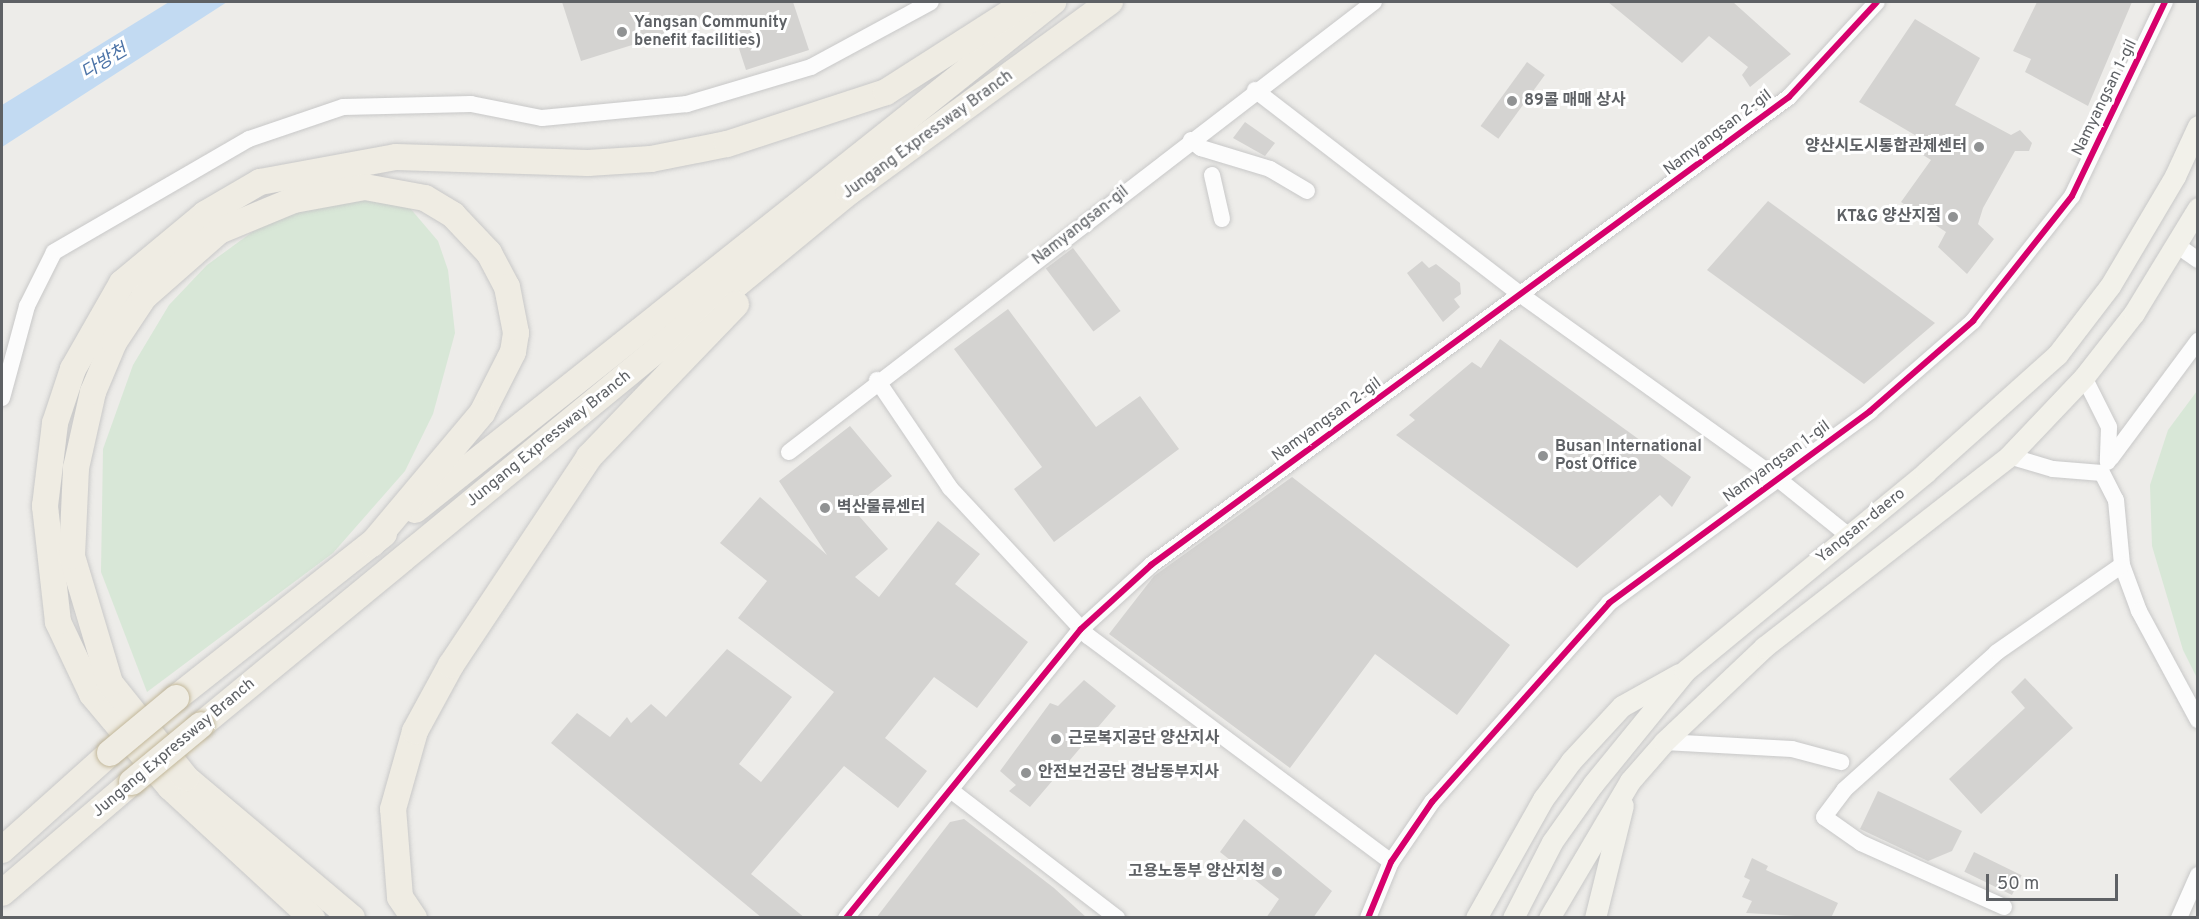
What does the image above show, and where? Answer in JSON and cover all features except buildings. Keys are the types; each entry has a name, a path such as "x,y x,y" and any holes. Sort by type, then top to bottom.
{"highway":[{"path":"312,918 170,787 92,694 58,622 45,506 55,423 73,369 122,283 205,214 260,182 396,157 588,163 651,159 727,144 886,92 1027,2"},
{"name":"Jungang Expressway Branch","path":"2,850 176,698 1053,2"},
{"name":"Jungang Expressway Branch","path":"2,893 132,782 849,192 1110,2"},
{"path":"352,918 186,778 111,682 72,556 76,468 93,392 114,342 144,297 219,231 294,200 365,187 425,198 453,215 489,253 507,287 516,333 513,352 482,413 372,544"},
{"path":"414,918 400,897 393,809 415,731 451,665 590,457 849,192"}],"main road":[{"name":"Yangsan-daero","path":"1513,918 1552,842 1593,784 1685,671 1850,537 2057,355 2110,286 2175,176 2198,126"},
{"name":"Yangsan-daero","path":"1549,918 1630,781 1664,742 1764,647 2009,456 2084,377 2178,246 2198,208"},
{"path":"1476,918 1543,799 1578,753 1622,705 1685,671"},
{"path":"1594,918 1630,781"}],"street":[{"path":"2,398 27,306 54,252 249,139 343,108 471,104 542,117 687,104 812,68 931,2"},
{"name":"Namyangsan-gil","path":"789,452 877,380 1374,2"},
{"name":"Namyangsan 2-gil","path":"846,918 953,792 1081,629 1150,565 1788,97 1877,2"},
{"name":"Namyangsan 1-gil","path":"1368,918 1391,862 1432,802 1609,603 1870,411 1973,321 2072,196 2165,2"},
{"path":"1256,90 1521,295 1777,478 1850,537"},
{"path":"1191,140 1201,148 1270,169 1307,191"},
{"path":"1212,175 1222,219"},
{"path":"2178,246 2198,260"},
{"path":"2102,473 2198,341"},
{"path":"2084,377 2109,427 2111,458"},
{"path":"877,380 950,488 1081,629 1391,862"},
{"path":"2009,456 2054,469 2102,473"},
{"path":"2102,473 2116,500 2122,565 2172,679 2198,720"},
{"path":"2004,907 1861,843 1824,817 1844,790 1998,652 2122,565"},
{"path":"1664,742 1792,749 1841,762"},
{"path":"953,792 1117,918"},
{"path":"2179,918 2198,875"}],"green space":[{"path":"333,196 404,201 438,241 448,270 455,333 433,414 405,471 333,553 147,692 101,572 103,449 133,365 169,305 207,265 270,219"},
{"path":"2197,391 2197,678 2183,650 2152,546 2150,485 2168,430"}],"water":[{"name":"다방천","path":"169,2 227,2 2,147 2,105"}],"cycle path":[{"path":"846,918 1081,629 1151,565 1789,97 1877,2"},
{"path":"1368,918 1391,862 1432,802 1609,603 1870,411 1973,321 2072,196 2165,2"}],"place":[{"name":"Yangsan Community benefit facilities)","path":"622,32"},
{"name":"89콜 매매 상사","path":"1512,101"},
{"name":"양산시도시통합관제센터","path":"1979,147"},
{"name":"KT&G 양산지점","path":"1953,217"},
{"name":"Busan International Post Office","path":"1543,456"},
{"name":"벽산물류센터","path":"825,508"},
{"name":"근로복지공단 양산지사","path":"1056,739"},
{"name":"안전보건공단 경남동부지사","path":"1026,773"},
{"name":"고용노동부 양산지청","path":"1277,872"}]}
